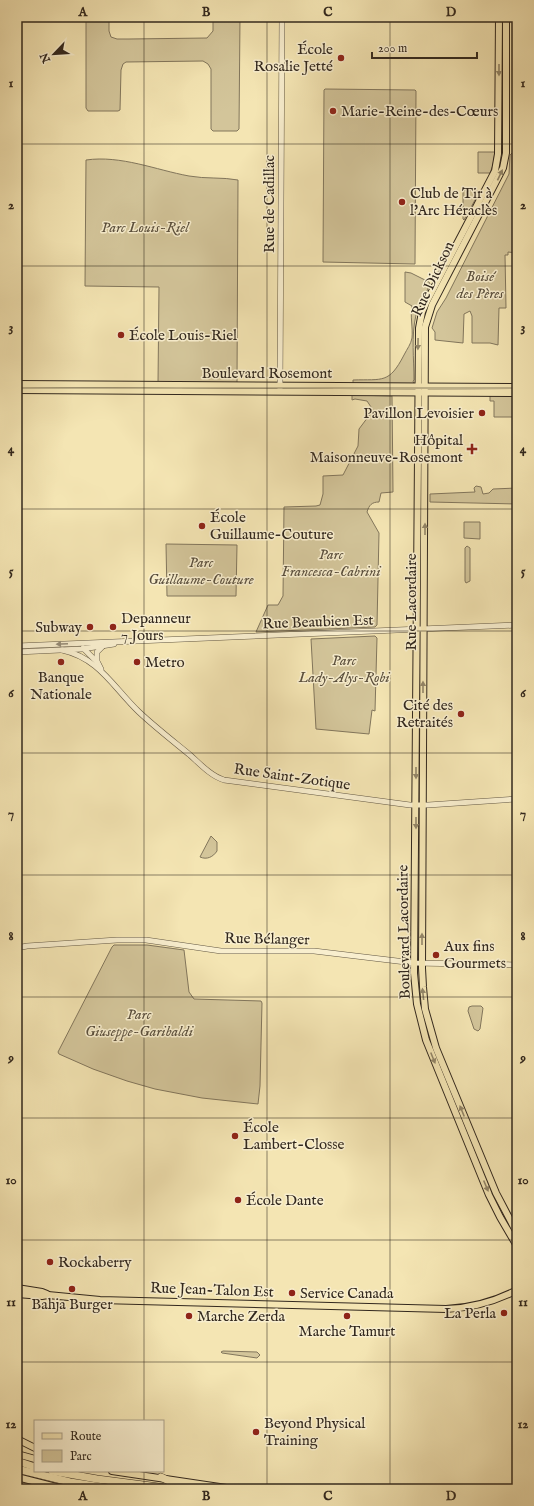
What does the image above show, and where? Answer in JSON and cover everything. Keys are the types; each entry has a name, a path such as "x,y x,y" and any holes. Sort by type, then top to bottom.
{"highway":[{"path":"17,1462 34,1467"},
{"path":"17,1469 70,1482 115,1489"},
{"path":"57,1472 90,1478 174,1489"},
{"path":"161,1477 185,1489"}],"main road":[{"name":"Rue Dickson","path":"418,390 419,328 422,312 497,165 499,17"},
{"name":"Rue Dickson","path":"425,390 425,334 428,314 497,181 505,161 506,17"},
{"name":"Boulevard Rosemont","path":"17,384 280,389"},
{"name":"Boulevard Rosemont","path":"17,390 425,390 517,387"},
{"name":"Rue Lacordaire","path":"416,740 418,390"},
{"name":"Boulevard Rosemont","path":"425,390 517,393"},
{"name":"Rue Lacordaire","path":"423,740 426,465 425,390"},
{"path":"418,465 426,465"},
{"name":"Boulevard Lacordaire","path":"416,740 414,963 417,1004 428,1046 489,1195 517,1246"},
{"name":"Boulevard Lacordaire","path":"423,740 422,963 424,1002 436,1048 496,1193 517,1233"},
{"name":"Rue Jean-Talon Est","path":"17,1288 42,1292 48,1295"},
{"name":"Rue Jean-Talon Est","path":"17,1294 105,1300 446,1309 467,1307 484,1303 501,1298 517,1290"},
{"path":"17,1439 34,1448"},
{"path":"17,1454 34,1459"},
{"path":"120,1472 233,1489"},
{"path":"17,1477 64,1489"}],"street":[{"name":"Rue de Cadillac","path":"280,389 282,17"},
{"name":"Rue Beaubien Est","path":"18,652 62,650 121,643 517,625"},
{"name":"Rue Beaubien Est","path":"18,646 103,641 121,643"},
{"name":"Rue Saint-Zotique","path":"79,643 98,663 104,673"},
{"path":"18,646 18,652"},
{"path":"98,663 96,652 103,646"},
{"name":"Rue Beaubien Est","path":"62,650 82,656"},
{"name":"Rue Saint-Zotique","path":"82,656 104,673 140,712 200,764 221,779 230,782 416,805 517,799"},
{"name":"Rue Bélanger","path":"17,948 115,940 146,940 221,951 319,952 414,963 517,965"}],"green space":[{"path":"86,17 109,17 109,31 111,37 117,39 129,39 207,38 213,31 213,17 240,17 239,129 237,131 213,131 211,129 211,69 208,64 203,61 126,62 123,64 121,70 120,110 88,111 86,108"},
{"path":"325,89 416,91 415,264 323,262"},
{"name":"Boisé des Pères","path":"517,148 517,253 508,252 508,255 505,255 506,308 499,308 498,345 490,343 472,343 472,316 470,311 464,314 463,343 435,340 435,332 432,328 437,312 446,298 509,174 510,155"},
{"path":"478,152 495,152 490,173 478,173"},
{"name":"Parc Louis-Riel","path":"99,159 125,161 189,176 238,180 237,383 158,383 159,287 85,286 86,160"},
{"path":"463,190 480,191 464,220 463,219"},
{"path":"405,272 411,273 429,282 430,284 417,311 414,323 414,384 353,384 353,380 378,379 389,375 399,364 410,344 412,338 412,306 405,302"},
{"name":"Parc Francesca-Cabrini","path":"352,395 392,396 393,492 381,493 379,502 371,504 367,512 379,533 377,625 375,627 256,632 268,605 278,605 283,596 284,507 320,505 323,494 323,476 343,475 358,446 359,429 371,413 371,407 367,401 352,400"},
{"path":"490,395 517,395 517,417 494,417 494,401 490,401"},
{"path":"476,486 481,487 483,494 489,493 493,489 517,488 517,504 430,502 430,494 475,492 474,488"},
{"path":"464,522 480,522 480,539 464,538"},
{"name":"Parc Guillaume-Couture","path":"166,544 237,545 236,596 167,596"},
{"path":"467,546 470,548 470,581 466,583 465,548"},
{"name":"Parc Lady-Alys-Robi","path":"375,636 377,638 375,711 372,710 369,734 316,729 311,639"},
{"path":"211,836 217,842 217,851 210,857 200,857 201,855"},
{"name":"Parc Giuseppe-Garibaldi","path":"114,945 147,945 184,950 189,992 194,999 261,1001 260,1086 258,1104 202,1098 155,1089 93,1069 59,1054 58,1052"},
{"path":"481,1006 483,1008 480,1029 478,1031 474,1029 468,1011 469,1007"},
{"path":"221,1352 257,1352 260,1355 257,1358"}],"place":[{"name":"École Rosalie Jetté","path":"341,58"},
{"name":"Marie-Reine-des-Cœurs","path":"333,111"},
{"name":"Club de Tir à l'Arc Héraclès","path":"402,202"},
{"name":"École Louis-Riel","path":"121,335"},
{"name":"Pavillon Levoisier","path":"482,413"},
{"name":"Hôpital Maisonneuve-Rosemont","path":"472,449"},
{"name":"École Guillaume-Couture","path":"202,526"},
{"name":"Subway","path":"90,627"},
{"name":"Depanneur 7 Jours","path":"113,627"},
{"name":"Banque Nationale","path":"61,662"},
{"name":"Metro","path":"137,662"},
{"name":"Cité des Retraités","path":"461,714"},
{"name":"Aux fins Gourmets","path":"436,955"},
{"name":"École Lambert-Closse","path":"235,1136"},
{"name":"École Dante","path":"238,1200"},
{"name":"Rockaberry","path":"50,1262"},
{"name":"Bahja Burger","path":"72,1289"},
{"name":"Service Canada","path":"292,1293"},
{"name":"La Perla","path":"504,1313"},
{"name":"Marche Zerda","path":"189,1316"},
{"name":"Marche Tamurt","path":"347,1316"},
{"name":"Beyond Physical Training","path":"256,1432"}]}
